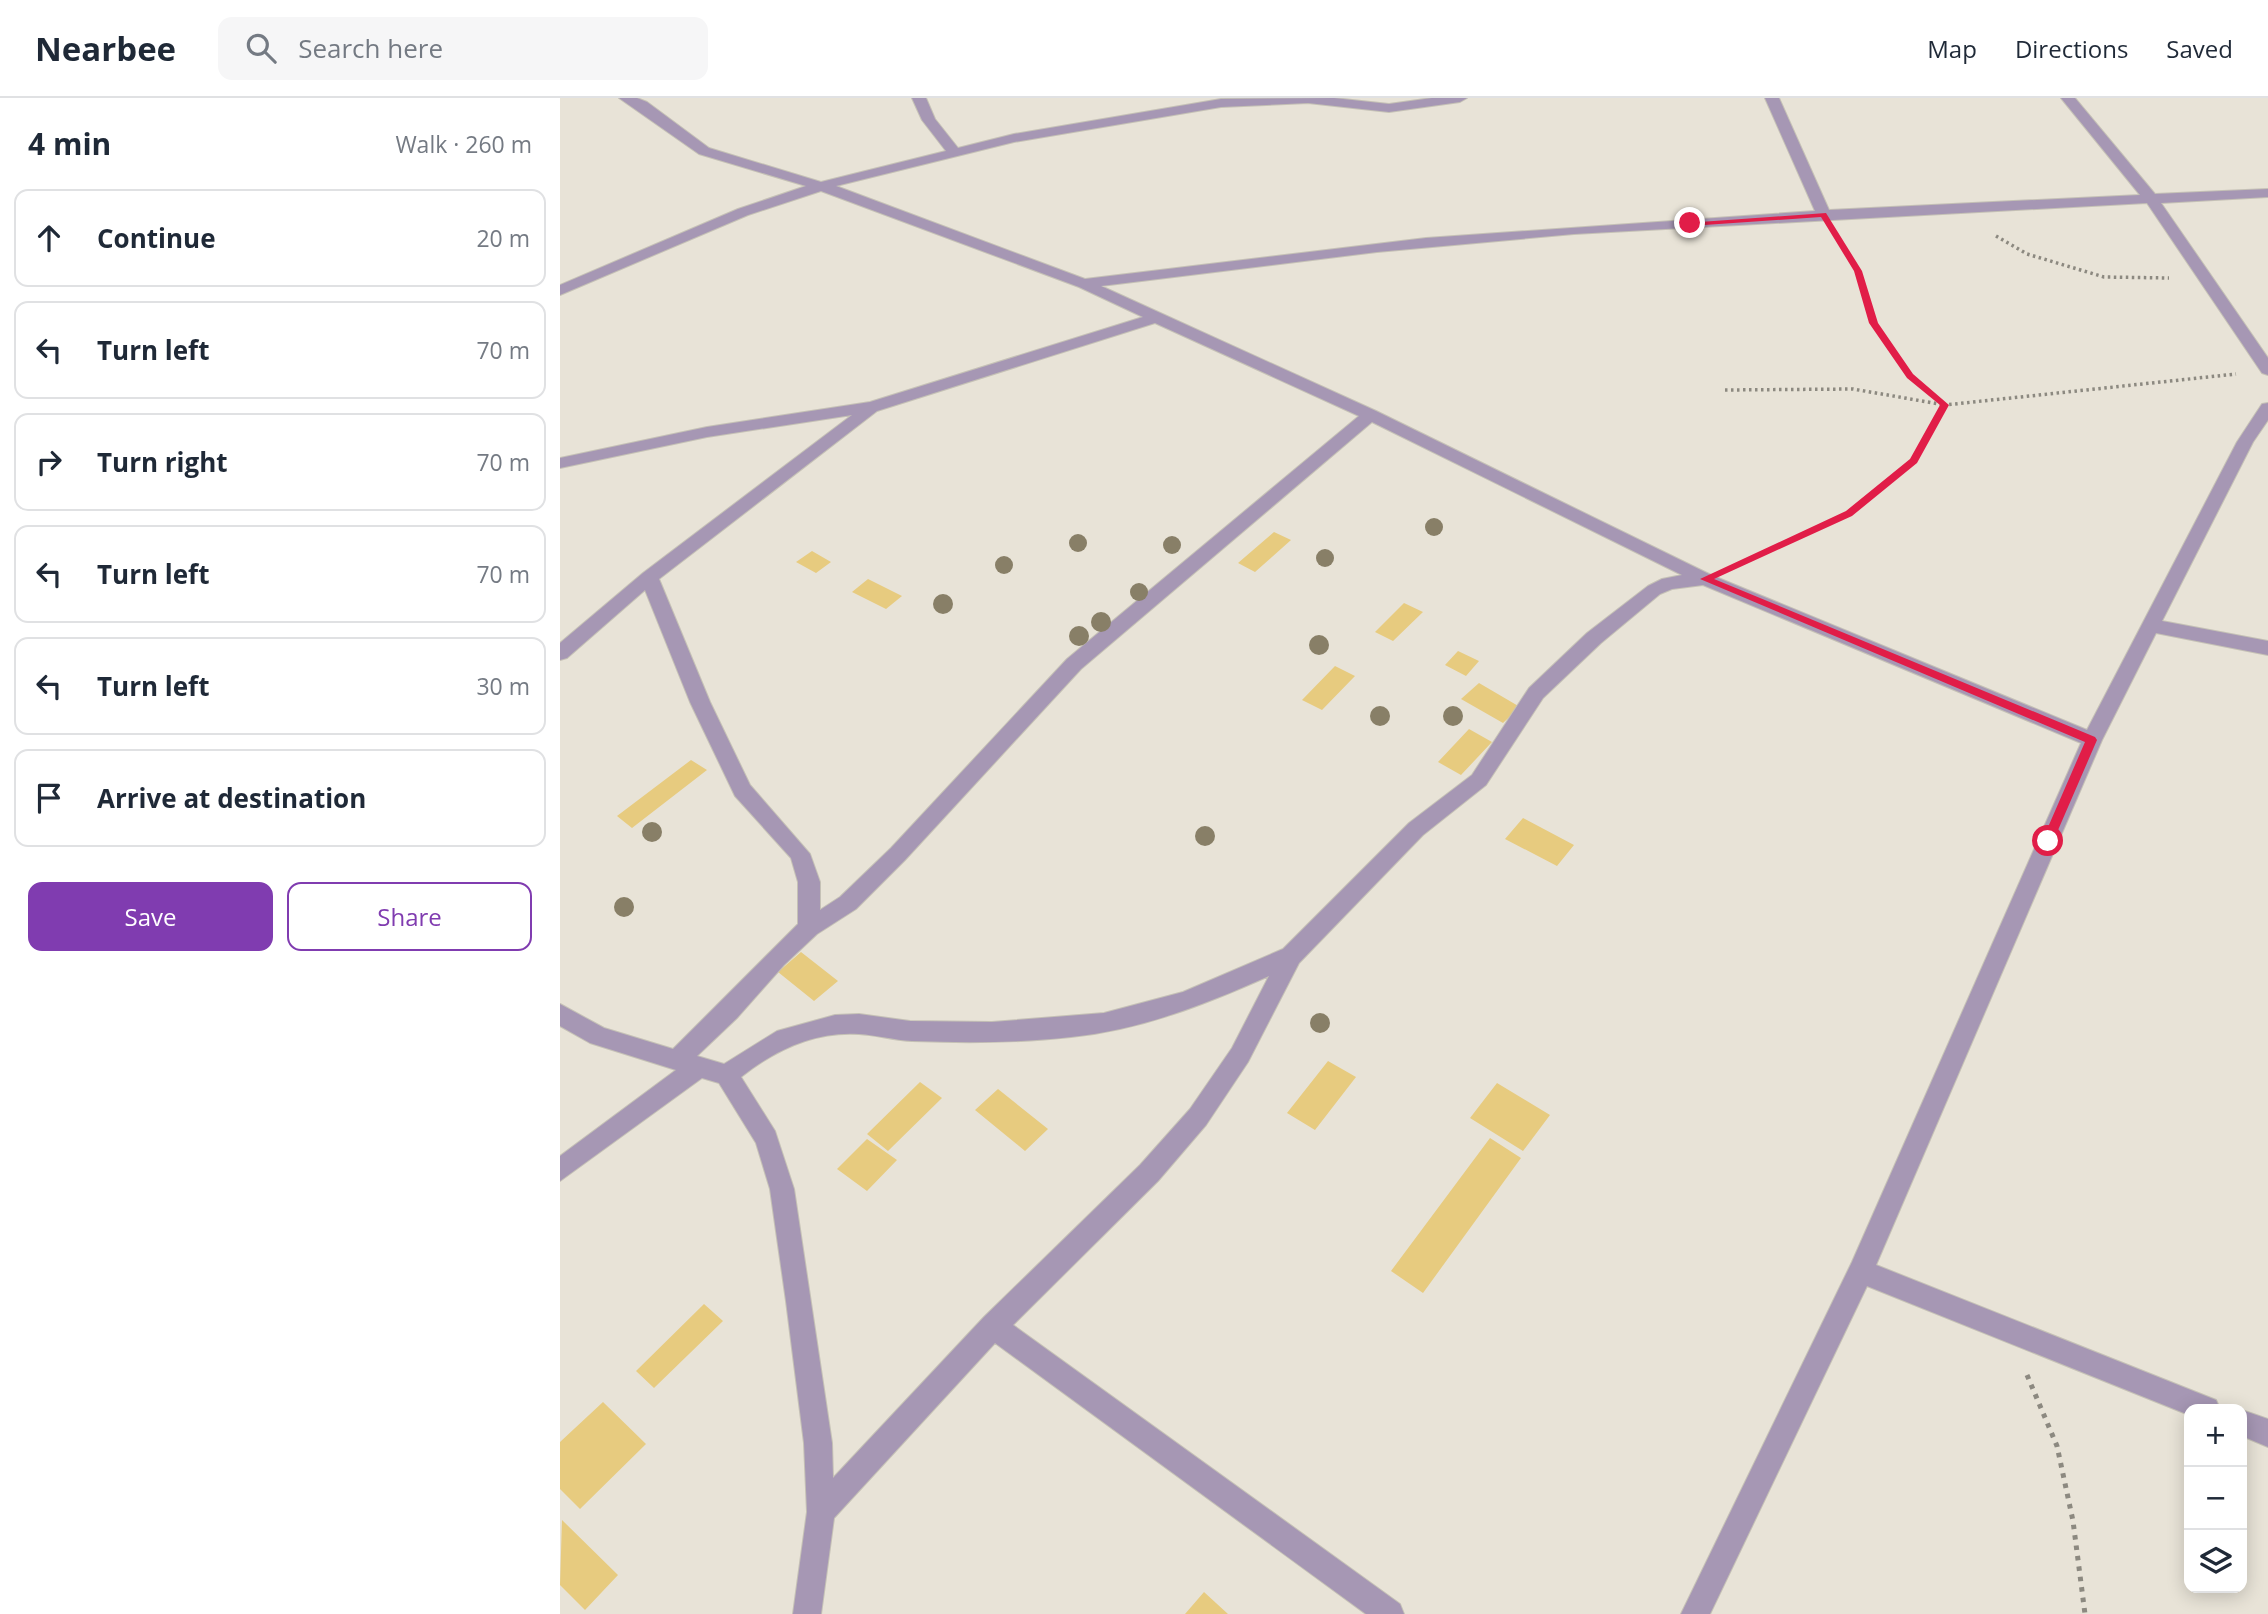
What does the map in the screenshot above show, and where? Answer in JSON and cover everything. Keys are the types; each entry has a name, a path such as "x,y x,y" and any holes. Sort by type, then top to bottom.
{"street":[{"path":"626,98 642,105 704,151 821,186 1084,284 1370,415 1705,579 2092,740"},
{"path":"919,98 929,120 954,152"},
{"path":"560,290 743,212 821,186 1014,138 1221,103 1308,99 1389,108 1460,98"},
{"path":"1772,98 1824,214"},
{"path":"2068,98 2151,199 2268,370"},
{"path":"1084,284 1282,258 1475,238 1824,214 2268,193"},
{"path":"560,463 643,443 872,407 1157,317"},
{"path":"560,653 649,577 872,407"},
{"path":"1695,1614 1861,1271 2092,740 2245,442 2268,408"},
{"path":"560,1170 688,1063 810,928 848,903 898,854 1074,664 1370,415"},
{"path":"649,577 700,702 737,780 800,854 808,882 810,928"},
{"path":"821,1512 993,1326 1149,1172 1198,1117 1240,1055 1291,956 1406,838 1479,780 1536,693 1594,638 1654,590 1668,583 1705,579"},
{"path":"2150,625 2268,649"},
{"path":"727,1075 752,1053 800,1031 853,1024 898,1031 1010,1030 1074,1027 1134,1018 1181,1004 1291,956"},
{"path":"560,1014 598,1036 727,1075 767,1139 782,1189 818,1443 821,1512 807,1614"},
{"path":"1861,1271 2008,1332 2194,1404"},
{"path":"993,1326 1390,1614"},
{"path":"2247,1425 2268,1433"}],"path":[{"path":"1948,209 2027,254 2104,277 2163,277 2213,289"},
{"path":"1824,214 1858,271 1873,323 1910,376 1945,405"},
{"path":"1725,390 1782,392 1853,389 1945,405 2241,374"},
{"path":"1705,579 1849,513 1914,461 1945,405"},
{"path":"2008,1332 2057,1446 2073,1521 2085,1614"}],"building":[{"path":"1274,532 1291,540 1255,572 1238,563"},
{"path":"812,551 831,562 816,573 796,562"},
{"path":"868,579 902,596 886,609 852,592"},
{"path":"1404,603 1423,612 1393,641 1375,632"},
{"path":"1458,651 1479,661 1466,676 1445,665"},
{"path":"1335,666 1355,676 1322,710 1302,700"},
{"path":"1479,683 1520,707 1503,723 1461,699"},
{"path":"1469,729 1492,742 1461,775 1438,762"},
{"path":"691,760 707,770 632,828 617,816"},
{"path":"1523,818 1574,845 1557,866 1505,839"},
{"path":"801,952 838,981 814,1001 778,972"},
{"path":"1328,1061 1356,1077 1315,1130 1287,1113"},
{"path":"920,1082 942,1098 888,1151 867,1134"},
{"path":"1497,1083 1550,1115 1523,1151 1470,1118"},
{"path":"998,1089 1048,1129 1025,1151 975,1110"},
{"path":"1490,1138 1521,1158 1423,1293 1391,1271"},
{"path":"867,1139 897,1160 867,1191 837,1169"},
{"path":"704,1304 723,1321 654,1388 636,1371"},
{"path":"603,1402 646,1444 580,1509 560,1489 560,1442"},
{"path":"562,1520 618,1575 585,1610 560,1585"},
{"path":"1204,1592 1228,1614 1185,1614"}],"route":[{"path":"1690,223 1824,214 1858,271 1873,323 1910,376 1945,405 1914,461 1849,513 1705,579 2092,740 2048,841"}]}
